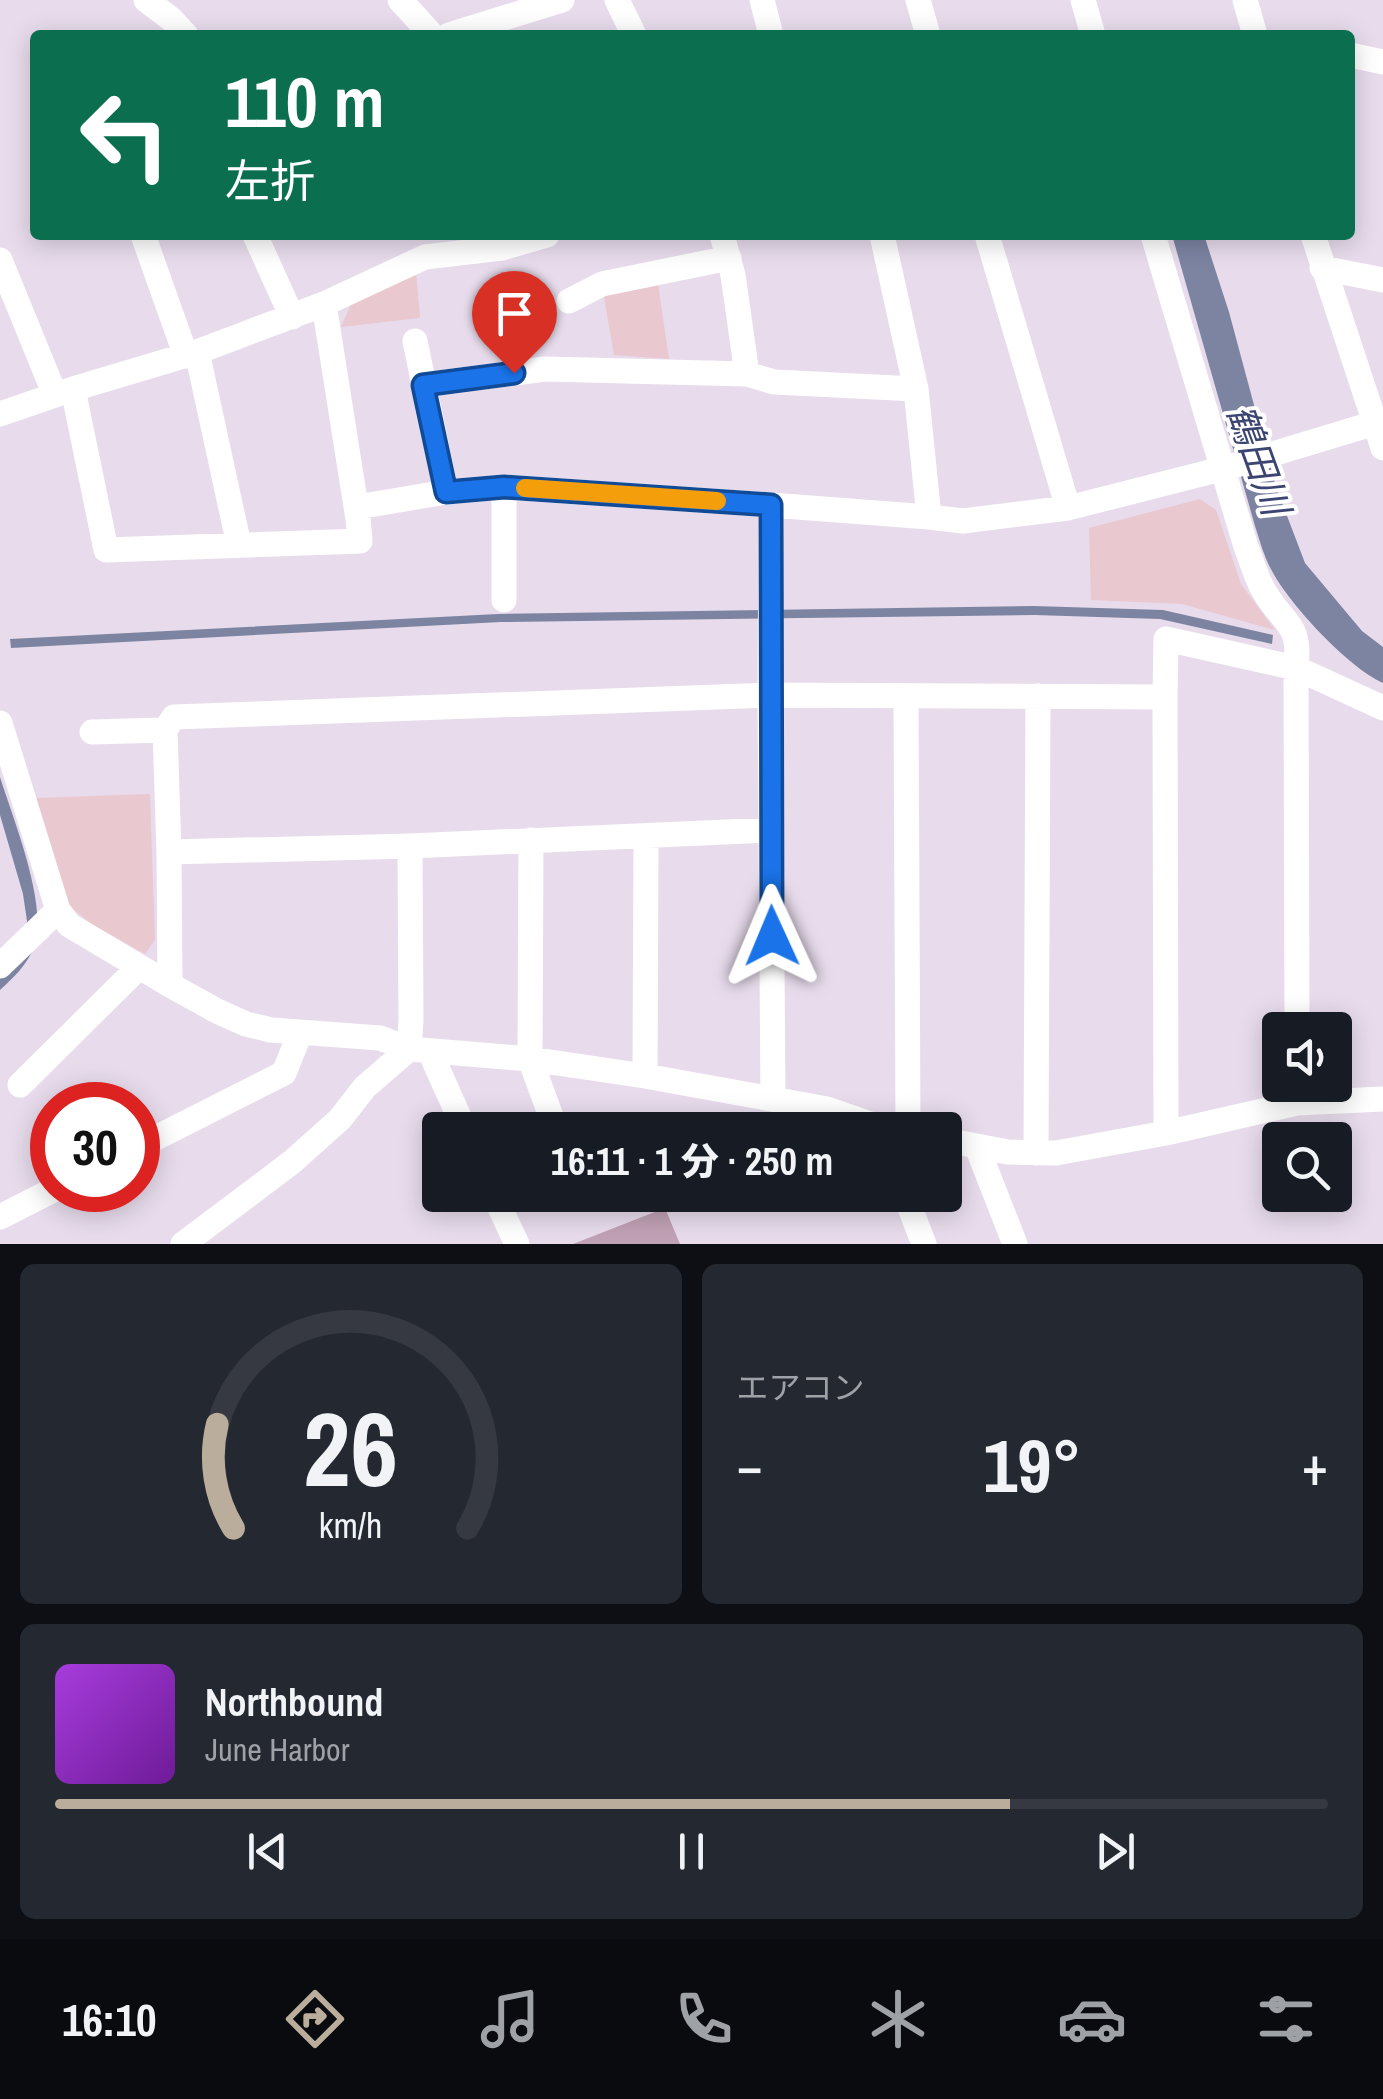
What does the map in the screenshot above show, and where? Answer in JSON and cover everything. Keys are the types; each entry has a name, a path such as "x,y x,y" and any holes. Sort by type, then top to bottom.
{"street":[{"path":"146,0 181,30"},
{"path":"400,0 427,30"},
{"path":"472,30 534,4 562,0"},
{"path":"617,0 632,30"},
{"path":"762,0 770,30"},
{"path":"918,0 927,30"},
{"path":"1083,0 1092,30"},
{"path":"1245,0 1254,30"},
{"path":"1355,56 1383,62"},
{"path":"146,240 192,354 239,546"},
{"path":"257,240 292,317"},
{"path":"0,414 192,354 292,317 324,304 419,246 502,248 530,240"},
{"path":"883,240 916,389 930,517"},
{"path":"989,240 1068,508"},
{"path":"1155,240 1228,467 1260,586 1296,634 1297,1012"},
{"path":"0,260 64,392 106,550 360,540 357,507 504,487 962,521 1068,508 1290,450 1379,435 1314,240"},
{"path":"569,301 602,284 726,247 747,374"},
{"path":"1322,268 1383,280"},
{"path":"324,304 358,520"},
{"path":"416,342 446,492"},
{"path":"423,385 545,370 747,374 774,382 916,389"},
{"path":"504,487 504,600"},
{"path":"771,505 773,1098"},
{"path":"1166,1133 1166,639 1296,668 1383,708"},
{"path":"170,984 165,730 174,717 770,695 1165,697"},
{"path":"893,1112 906,696"},
{"path":"1036,1154 1038,696"},
{"path":"0,723 58,910 70,924 217,1012 246,1024 300,1034 380,1038 420,1051 530,1060 645,1076 839,1112"},
{"path":"92,732 165,730"},
{"path":"169,852 771,830"},
{"path":"645,1076 646,837"},
{"path":"531,840 530,1060 549,1112"},
{"path":"410,846 420,1051 455,1112"},
{"path":"0,966 58,910"},
{"path":"20,1085 139,967"},
{"path":"160,1136 284,1073 300,1034"},
{"path":"183,1244 292,1162 340,1119 365,1088 420,1051"},
{"path":"1352,1097 1383,1099"},
{"path":"962,1144 1056,1153 1166,1133 1270,1102"},
{"path":"977,1148 1015,1244"},
{"path":"0,1217 30,1202"},
{"path":"502,1212 517,1244"},
{"path":"912,1212 924,1244"}],"shaded area":[{"path":"416,271 420,318 341,327 351,304"},
{"path":"658,284 669,359 614,355 603,292"},
{"path":"1200,499 1216,510 1241,584 1275,630 1182,604 1091,600 1089,528"},
{"path":"150,794 155,940 145,954 90,923 66,903 35,798"}],"water":[{"name":"鶴田川","path":"1173,240 1206,240 1276,487 1305,563 1362,631 1383,647 1383,683 1353,664 1292,601 1269,566"},
{"path":"1034,606 1163,610 1273,635 1272,644 1160,619 1035,615 501,622 11,648 10,639 498,614"},
{"path":"0,777 28,862 37,930 28,959 0,990 0,976 25,940 27,921 0,815"}],"building":[{"path":"655,1212 667,1212 680,1244 573,1244"}],"slow traffic":[{"path":"525,488 717,501"}],"route":[{"path":"514,373 423,385 446,492 504,487 771,505 772,936"}]}
